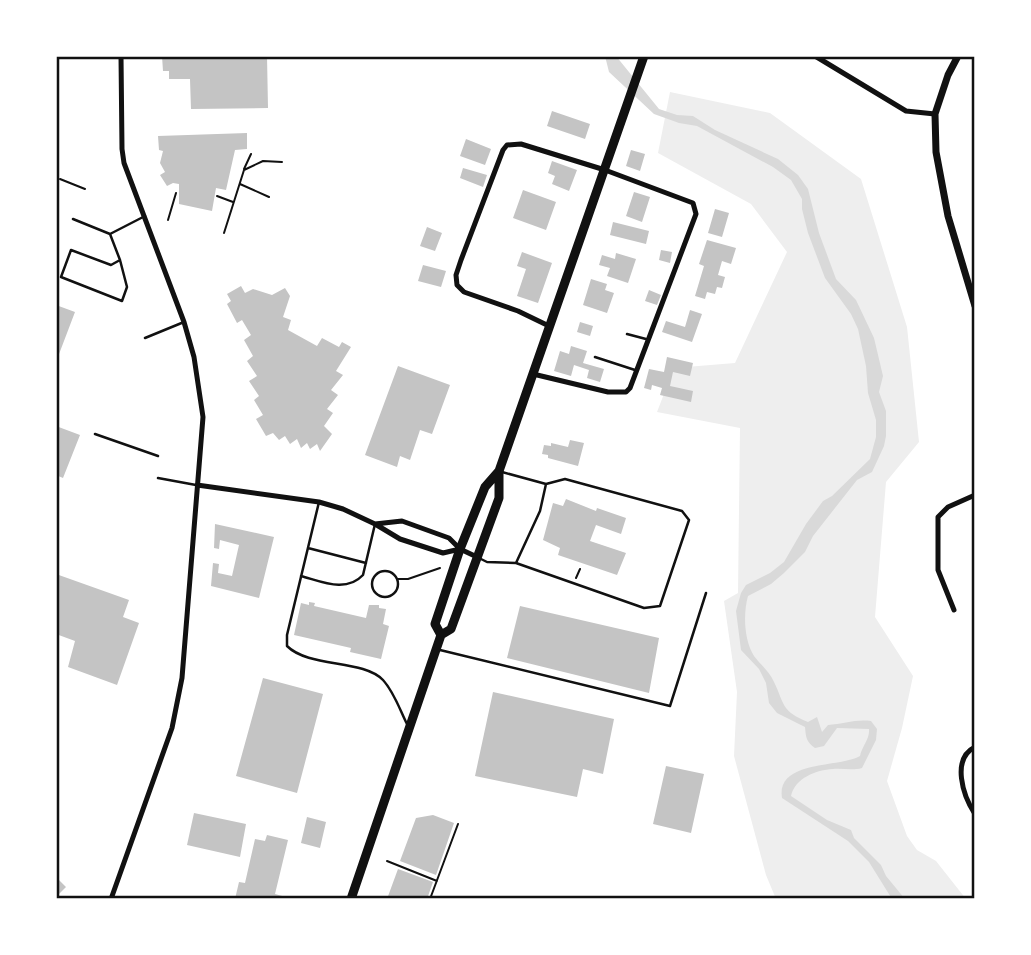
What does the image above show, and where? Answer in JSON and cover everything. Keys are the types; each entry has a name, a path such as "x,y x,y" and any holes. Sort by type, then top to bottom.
{"main road":[{"path":"441,635 451,629 499,498 499,471 643,59"},
{"path":"351,899 437,650 441,635 435,624 460,549 485,487 499,471"}],"street":[{"path":"111,899 172,728 182,678 203,416 196,368 184,322 130,179 122,149 121,56"},
{"path":"815,56 891,104 906,111 935,114"},
{"path":"958,56 948,75 935,114 937,166 948,216 975,306"},
{"path":"533,374 548,380 618,393 626,392 630,388 696,214 693,203 605,170 521,144 507,145 461,260 456,275 457,285 464,292 518,311 548,326"},
{"path":"197,485 319,502 375,524 400,539 443,553 460,549"},
{"path":"954,610 938,570 936,526 938,517 948,507 975,495"},
{"path":"375,524 402,521 449,538 460,549 477,557"},
{"path":"975,747 966,752 961,760 961,769 967,798 975,814"}],"lane":[{"path":"110,234 146,216"},
{"path":"73,219 110,234 120,260 127,287 122,300 61,277 71,250 111,265 120,260"},
{"path":"145,338 184,322"},
{"path":"627,334 649,340"},
{"path":"595,357 638,370"},
{"path":"94,434 158,456"},
{"path":"477,557 487,562 516,563 644,608 660,606 689,520 682,511 565,479 546,484 499,471"},
{"path":"158,478 197,485"},
{"path":"516,563 540,511 546,484"},
{"path":"319,502 287,635 287,646 305,656 374,673 389,688 410,730"},
{"path":"302,576 338,586 349,586 358,581 365,570 375,524"},
{"path":"308,548 366,563"},
{"path":"365,570 375,575 387,571 398,579 399,587 394,594 382,597 372,588 375,575"},
{"path":"437,650 670,706 706,593"}],"path":[{"path":"224,233 251,154"},
{"path":"244,170 263,161 282,162"},
{"path":"60,179 85,189"},
{"path":"240,183 269,197"},
{"path":"168,220 176,193"},
{"path":"217,196 233,202"},
{"path":"398,579 408,579 440,568"},
{"path":"574,583 580,569"},
{"path":"430,899 458,824"},
{"path":"387,861 437,881"}],"shaded area":[{"path":"605,56 616,56 659,109 677,115 693,116 715,130 778,159 798,175 808,189 819,233 836,279 856,300 874,338 883,376 879,392 886,411 884,446 872,472 857,480 813,536 805,552 771,584 748,596 745,627 754,656 770,675 788,711 808,722 817,717 822,732 828,725 860,721 871,721 877,729 876,740 862,768 813,773 797,784 791,796 827,820 851,830 854,838 881,865 886,876 905,899 892,899 869,862 848,841 782,798 783,786 789,777 799,771 860,756 869,729 837,728 824,746 812,746 807,739 805,727 777,713 769,703 766,683 759,669 741,650 736,611 746,585 770,573 784,562 823,501 832,496 870,459 876,437 876,420 868,393 866,366 858,329 851,314 825,278 808,233 802,199 791,180 773,167 697,126 654,114 609,72"},
{"path":"670,92 770,113 861,179 907,327 919,442 886,482 875,617 913,676 887,781 907,836 917,850 936,861 966,899 776,899 766,875 734,756 737,692 724,601 738,593 740,428 657,412 674,368 735,363 787,252 751,204 658,153"}],"building":[{"path":"162,56 267,56 268,108 191,109 190,79 169,79 169,71 163,71"},
{"path":"552,111 590,124 585,139 547,126"},
{"path":"247,133 247,149 235,150 226,190 216,188 212,211 179,204 179,184 167,186 160,175 165,172 160,163 163,151 159,150 158,136"},
{"path":"466,139 491,149 485,165 460,156"},
{"path":"631,150 645,154 640,171 626,166"},
{"path":"552,161 577,170 569,191 552,184 555,176 548,173"},
{"path":"463,168 487,175 483,187 460,178"},
{"path":"523,190 556,202 546,230 513,218"},
{"path":"634,192 650,197 642,222 626,216"},
{"path":"715,209 729,213 722,237 708,233"},
{"path":"613,222 649,231 646,244 610,235"},
{"path":"427,227 442,233 435,251 420,246"},
{"path":"707,240 736,248 731,264 722,261 718,275 725,277 722,288 717,287 715,294 707,292 705,299 695,296 704,266 699,264"},
{"path":"661,250 672,252 670,263 659,260"},
{"path":"522,252 552,263 538,303 517,296 526,269 517,266"},
{"path":"616,253 636,259 628,283 607,276 610,268 599,265 602,255 615,259"},
{"path":"423,265 446,271 441,287 418,281"},
{"path":"591,279 607,284 605,290 614,293 607,313 583,305"},
{"path":"241,286 245,293 253,289 272,295 285,288 290,296 283,317 291,320 288,330 317,346 322,338 339,347 342,342 351,347 336,371 343,375 331,390 338,395 327,409 333,413 324,426 332,434 320,451 317,444 310,449 307,443 301,448 297,439 290,444 285,436 279,440 273,433 266,436 256,419 263,415 254,400 259,396 249,381 257,376 247,361 253,356 244,340 251,335 242,320 237,323 227,304 231,301 227,294"},
{"path":"649,290 661,295 657,305 645,301"},
{"path":"56,305 75,312 56,362"},
{"path":"690,310 702,314 692,342 662,332 666,321 685,327"},
{"path":"580,322 593,326 590,336 577,332"},
{"path":"571,346 587,351 583,363 604,369 600,382 587,378 589,370 574,365 571,376 554,371 560,351 569,354"},
{"path":"667,357 693,363 690,376 673,372 670,386 693,391 691,402 660,395 662,388 652,385 651,390 644,388 649,369 664,372"},
{"path":"398,366 450,385 432,434 420,430 410,460 400,456 397,467 365,455"},
{"path":"56,426 80,435 63,478 56,475"},
{"path":"570,440 584,443 578,466 542,454 544,445 551,446 551,443 568,447"},
{"path":"566,499 596,511 597,508 626,518 621,534 596,525 590,541 626,553 617,575 558,555 560,548 543,540 553,503 563,506"},
{"path":"215,524 274,537 259,598 211,586 213,563 219,564 218,573 232,576 239,545 220,540 219,549 214,548"},
{"path":"56,574 129,600 123,617 139,623 117,685 68,667 75,641 56,634"},
{"path":"309,602 315,603 314,606 366,618 369,605 379,605 379,608 386,609 383,624 389,626 381,659 350,652 351,648 294,635 301,603 309,605"},
{"path":"520,606 659,638 649,693 507,658"},
{"path":"263,678 323,694 297,793 236,776"},
{"path":"493,692 614,719 603,774 583,769 577,797 475,776"},
{"path":"666,766 704,774 691,833 653,824"},
{"path":"194,813 246,824 240,857 187,845"},
{"path":"433,815 454,823 436,875 400,861 416,818"},
{"path":"307,817 326,822 320,848 301,843"},
{"path":"267,835 288,840 275,894 293,899 235,899 239,882 245,883 255,839 265,841"},
{"path":"398,869 433,882 427,899 387,899"},
{"path":"56,877 66,887 58,895 62,899 56,899"}]}
